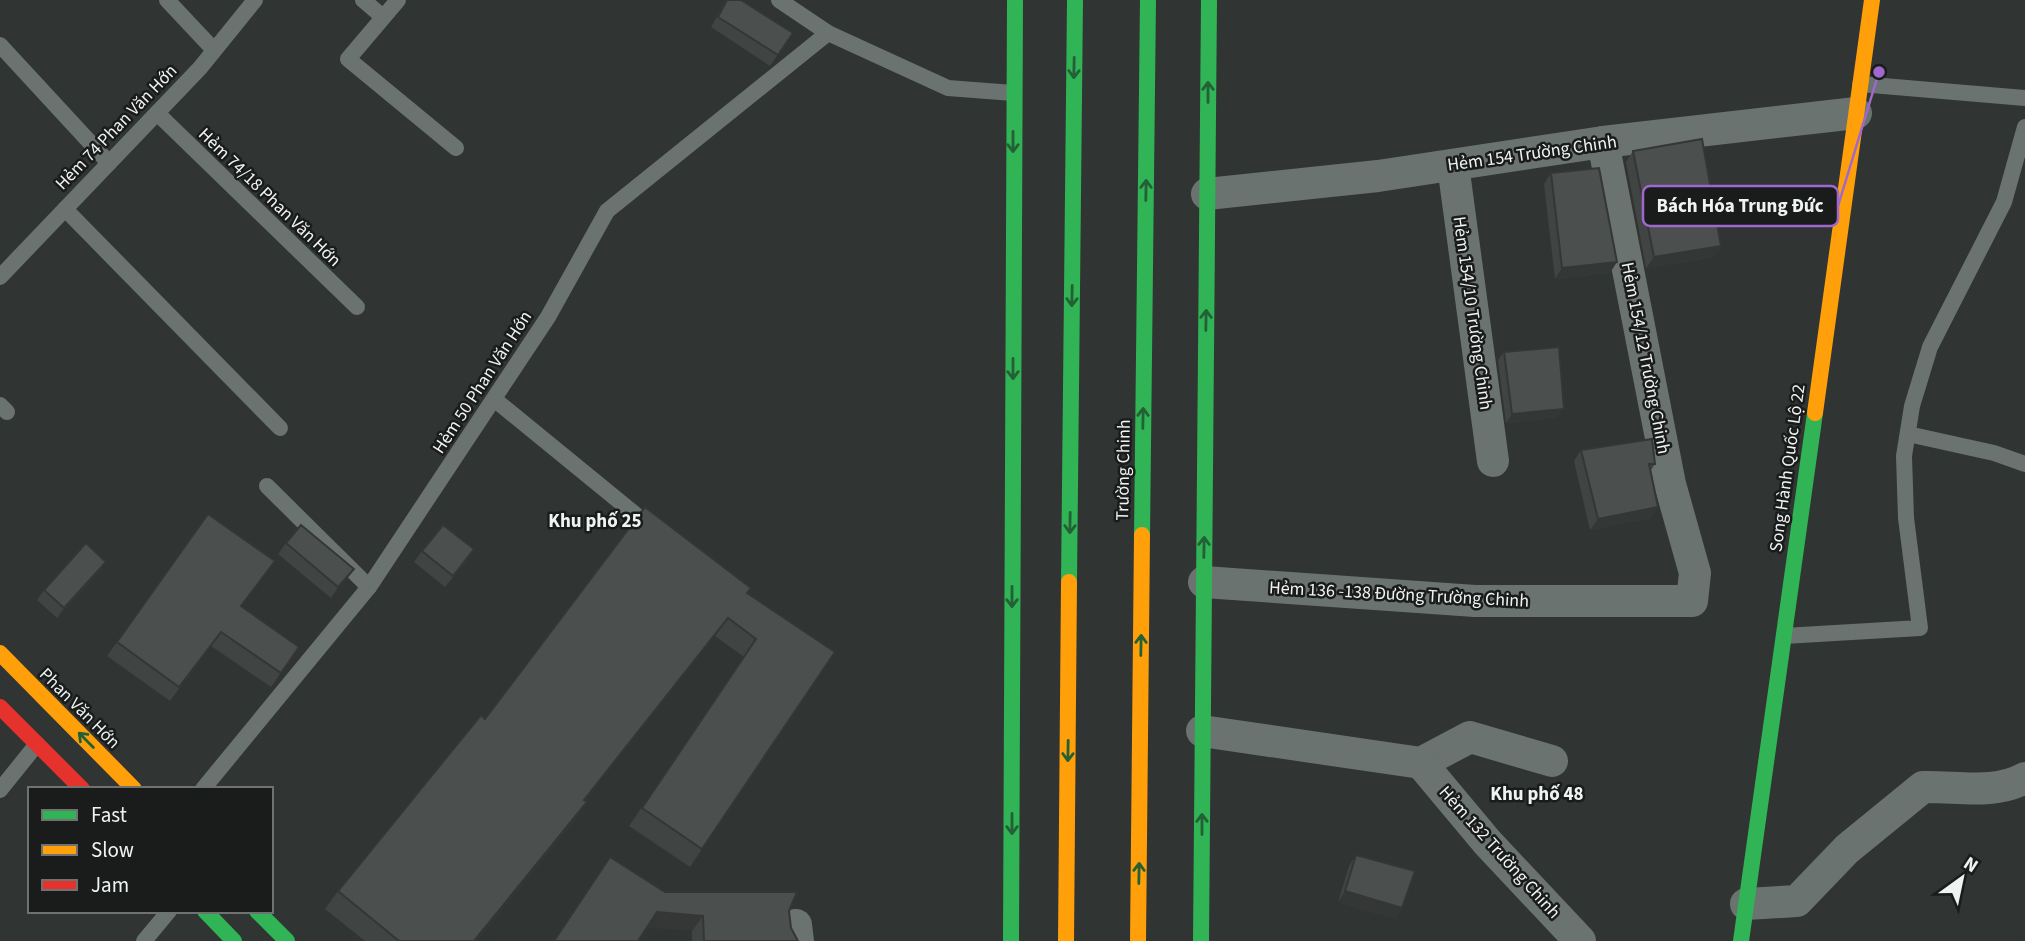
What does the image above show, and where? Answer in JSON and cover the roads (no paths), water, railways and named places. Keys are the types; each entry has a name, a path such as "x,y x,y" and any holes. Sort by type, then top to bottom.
{"main road":[{"path":"1012,941 1015,0"},
{"path":"1066,941 1075,0"},
{"name":"Trường Chinh","path":"1138,941 1147,0"},
{"path":"1201,941 1209,0"},
{"name":"Song Hành Quốc Lộ 22","path":"1741,941 1872,0"},
{"name":"Phan Văn Hớn","path":"0,653 132,787"},
{"path":"0,707 80,787"},
{"path":"207,913 234,941"},
{"path":"259,913 287,941"}],"street":[{"name":"Hẻm 154 Trường Chinh","path":"1207,194 1378,176 1453,165 1858,98"},
{"name":"Hẻm 154/12 Trường Chinh","path":"1603,142 1670,484 1695,573"},
{"name":"Hẻm 154/10 Trường Chinh","path":"1453,165 1493,461"},
{"name":"Hẻm 136 -138 Đường Trường Chinh","path":"1204,582 1475,601 1692,601 1695,573"},
{"path":"1202,731 1422,763 1470,737 1552,761"},
{"name":"Hẻm 132 Trường Chinh","path":"1422,763 1487,842 1580,941"},
{"path":"1746,904 1797,901 1847,849 1923,787 1968,790 2014,784 2025,778"}],"lane":[{"path":"167,0 214,50"},
{"name":"Hẻm 74 Phan Văn Hớn","path":"0,277 157,113 255,0"},
{"path":"363,0 383,17"},
{"path":"398,0 348,59 456,148"},
{"path":"779,0 828,33 948,88 1013,93"},
{"name":"Hẻm 50 Phan Văn Hớn","path":"205,787 369,587 548,317 607,211 828,33"},
{"path":"0,45 109,163"},
{"path":"1858,98 2025,98"},
{"name":"Hẻm 74/18 Phan Văn Hớn","path":"157,113 357,307"},
{"path":"1784,636 1920,628 1906,518 1904,456 1912,406 1930,347 2004,202 2025,127"},
{"path":"65,209 280,428"},
{"path":"494,399 662,536"},
{"path":"1908,434 1994,453 2025,464"},
{"path":"267,486 369,587"},
{"path":"0,790 37,744"},
{"path":"144,941 167,913"}],"place":[{"name":"Bách Hóa Trung Đức","path":"1879,72"}],"district":[{"name":"Khu phố 25","path":"595,520"},
{"name":"Khu phố 48","path":"1537,793"}]}
